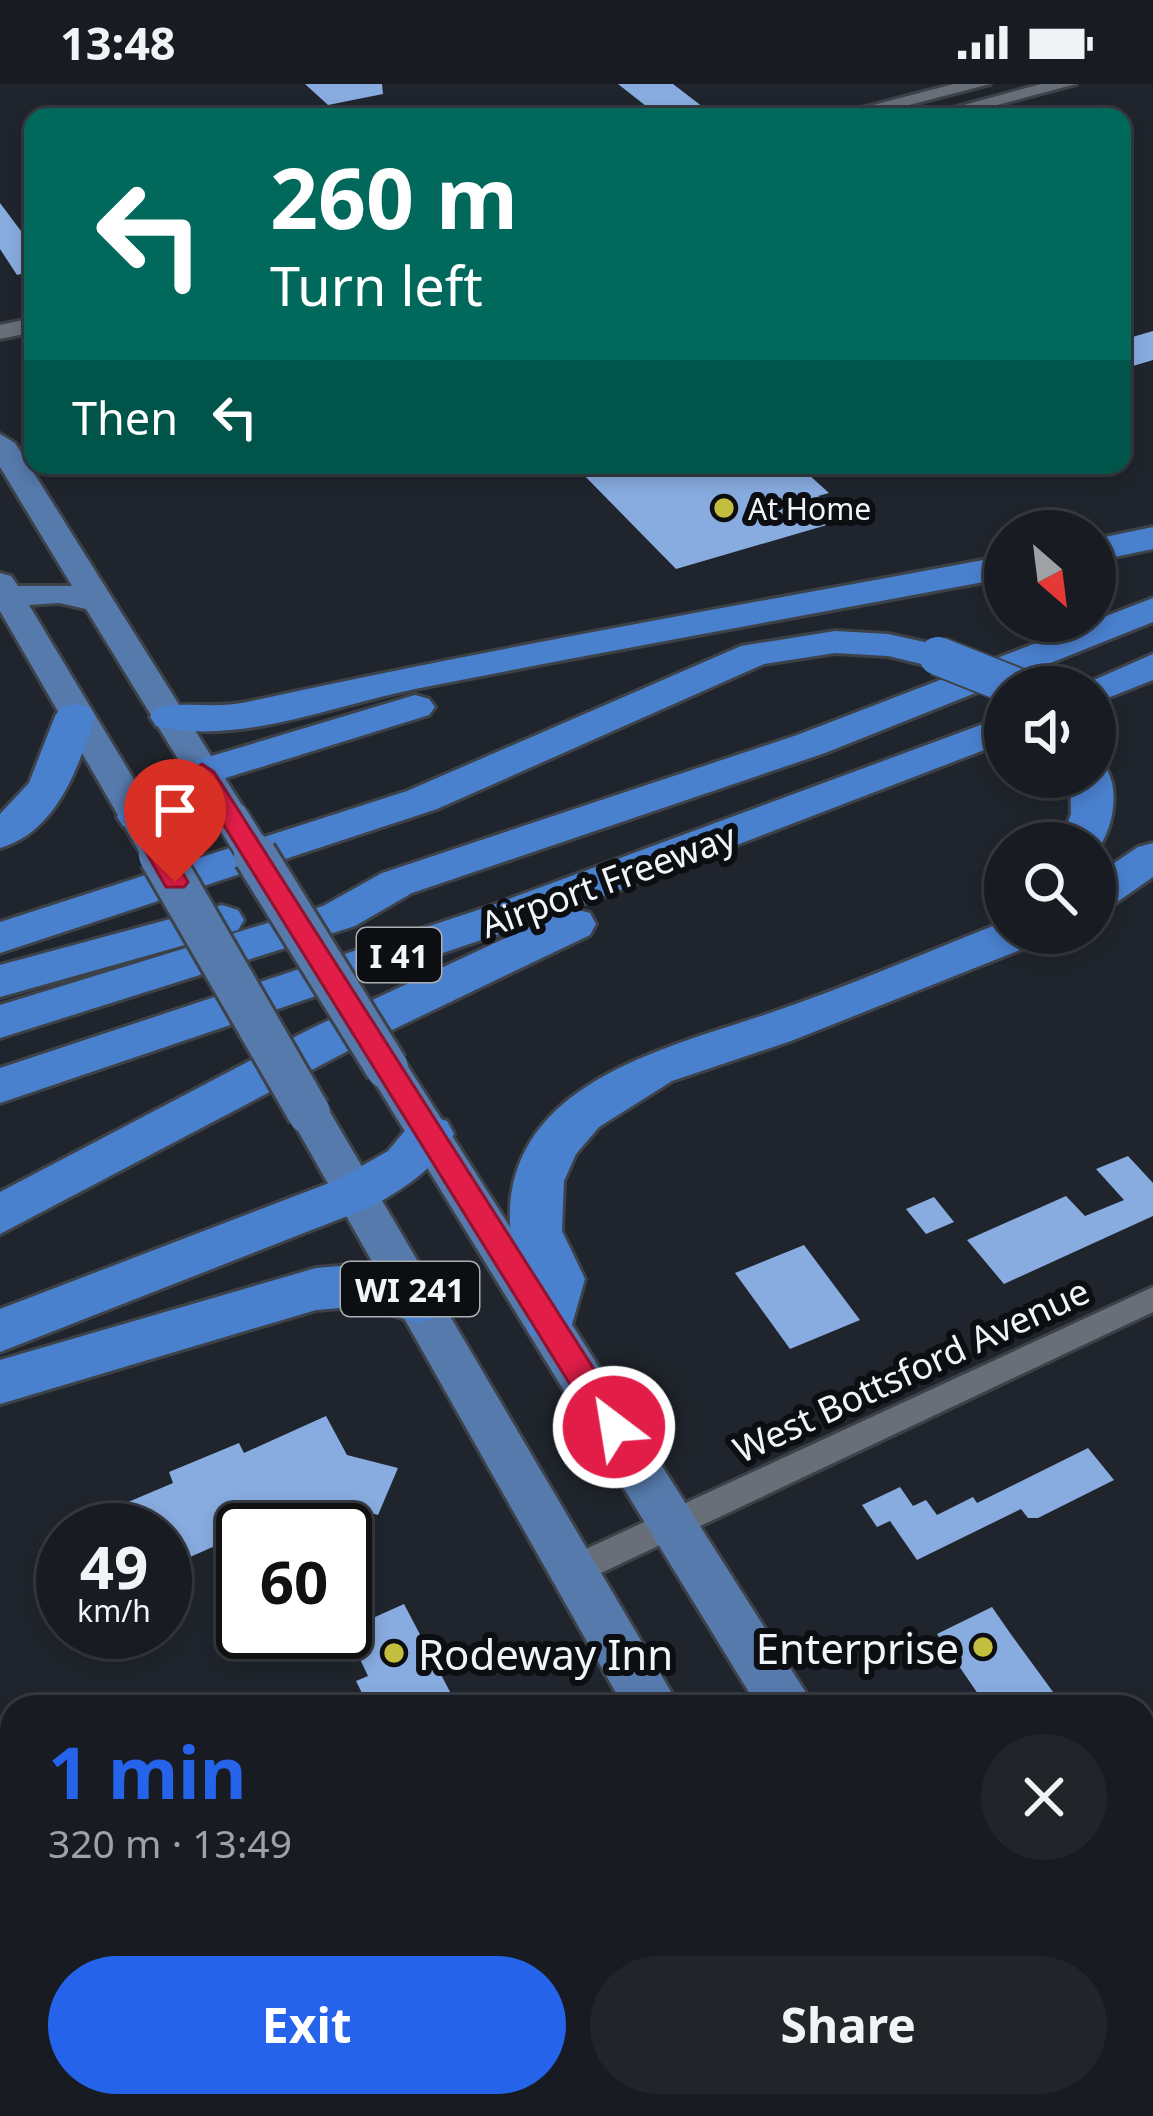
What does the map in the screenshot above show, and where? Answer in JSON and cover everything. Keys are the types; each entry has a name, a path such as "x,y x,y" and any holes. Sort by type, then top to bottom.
{"highway":[{"path":"1116,546 1153,538"},
{"path":"170,717 236,717 433,674 984,571"},
{"name":"Airport Freeway","path":"397,884 811,744 1153,609"},
{"path":"146,830 202,772 685,628"},
{"path":"0,938 422,800 755,654 848,643 938,656 984,674"},
{"path":"1116,682 1153,666"},
{"path":"0,834 29,813 50,788 75,716"},
{"name":"Airport Freeway","path":"0,1086 281,997 794,812 984,736"},
{"path":"0,1215 465,973 744,857 794,812"},
{"path":"1116,883 1153,857"},
{"path":"0,981 322,892 397,884"},
{"name":"I 41","path":"0,1022 339,916 397,884"},
{"path":"733,1040 765,1019 984,916"},
{"path":"550,1320 559,1275 535,1226 538,1183 560,1135 597,1100 733,1040 775,1029 984,947"},
{"path":"0,1330 355,1193 405,1164 430,1134"},
{"path":"0,1382 316,1289 364,1285 417,1302"}],"main road":[{"path":"876,108 980,84"},
{"path":"963,108 1066,84"},
{"name":"WI 241","path":"0,443 780,1695"},
{"path":"0,491 49,521"},
{"path":"0,558 90,588"},
{"path":"4,590 90,588"},
{"name":"WI 241","path":"4,590 645,1695"},
{"path":"624,1658 653,1695"}],"street":[{"name":"West Bottsford Avenue","path":"572,1570 1153,1299"}],"building":[{"path":"305,84 382,84 383,94 328,105"},
{"path":"618,84 673,84 704,108 649,108"},
{"path":"0,203 24,235 24,273 17,275 0,249"},
{"path":"1153,331 1153,360 1131,365 1131,337"},
{"name":"At Home","path":"583,474 808,474 829,493 818,496 844,520 676,569"},
{"path":"1128,1156 1153,1183 1153,1216 1004,1284 967,1240 1066,1196 1085,1216 1124,1200 1096,1169"},
{"path":"934,1197 954,1222 926,1234 906,1209"},
{"path":"804,1245 860,1320 790,1349 735,1273"},
{"path":"326,1416 347,1455 398,1468 378,1515 372,1513 372,1503 216,1503 216,1546 192,1556 192,1503 126,1503 173,1483 169,1472 239,1443 244,1453"},
{"path":"1088,1448 1114,1480 1038,1518 1028,1518 1021,1509 917,1560 890,1521 877,1527 862,1505 900,1487 913,1506 926,1500 937,1515 973,1497 977,1503"},
{"name":"Rodeway Inn","path":"404,1604 452,1695 363,1695 356,1681 368,1676 360,1659 372,1659 372,1618"},
{"name":"Enterprise","path":"992,1607 1055,1695 979,1695 937,1634"}],"place":[{"name":"At Home","path":"724,508"},
{"name":"Enterprise","path":"983,1647"},
{"name":"Rodeway Inn","path":"394,1653"}],"route":[{"path":"175,882 138,817 202,772 614,1427"}]}
